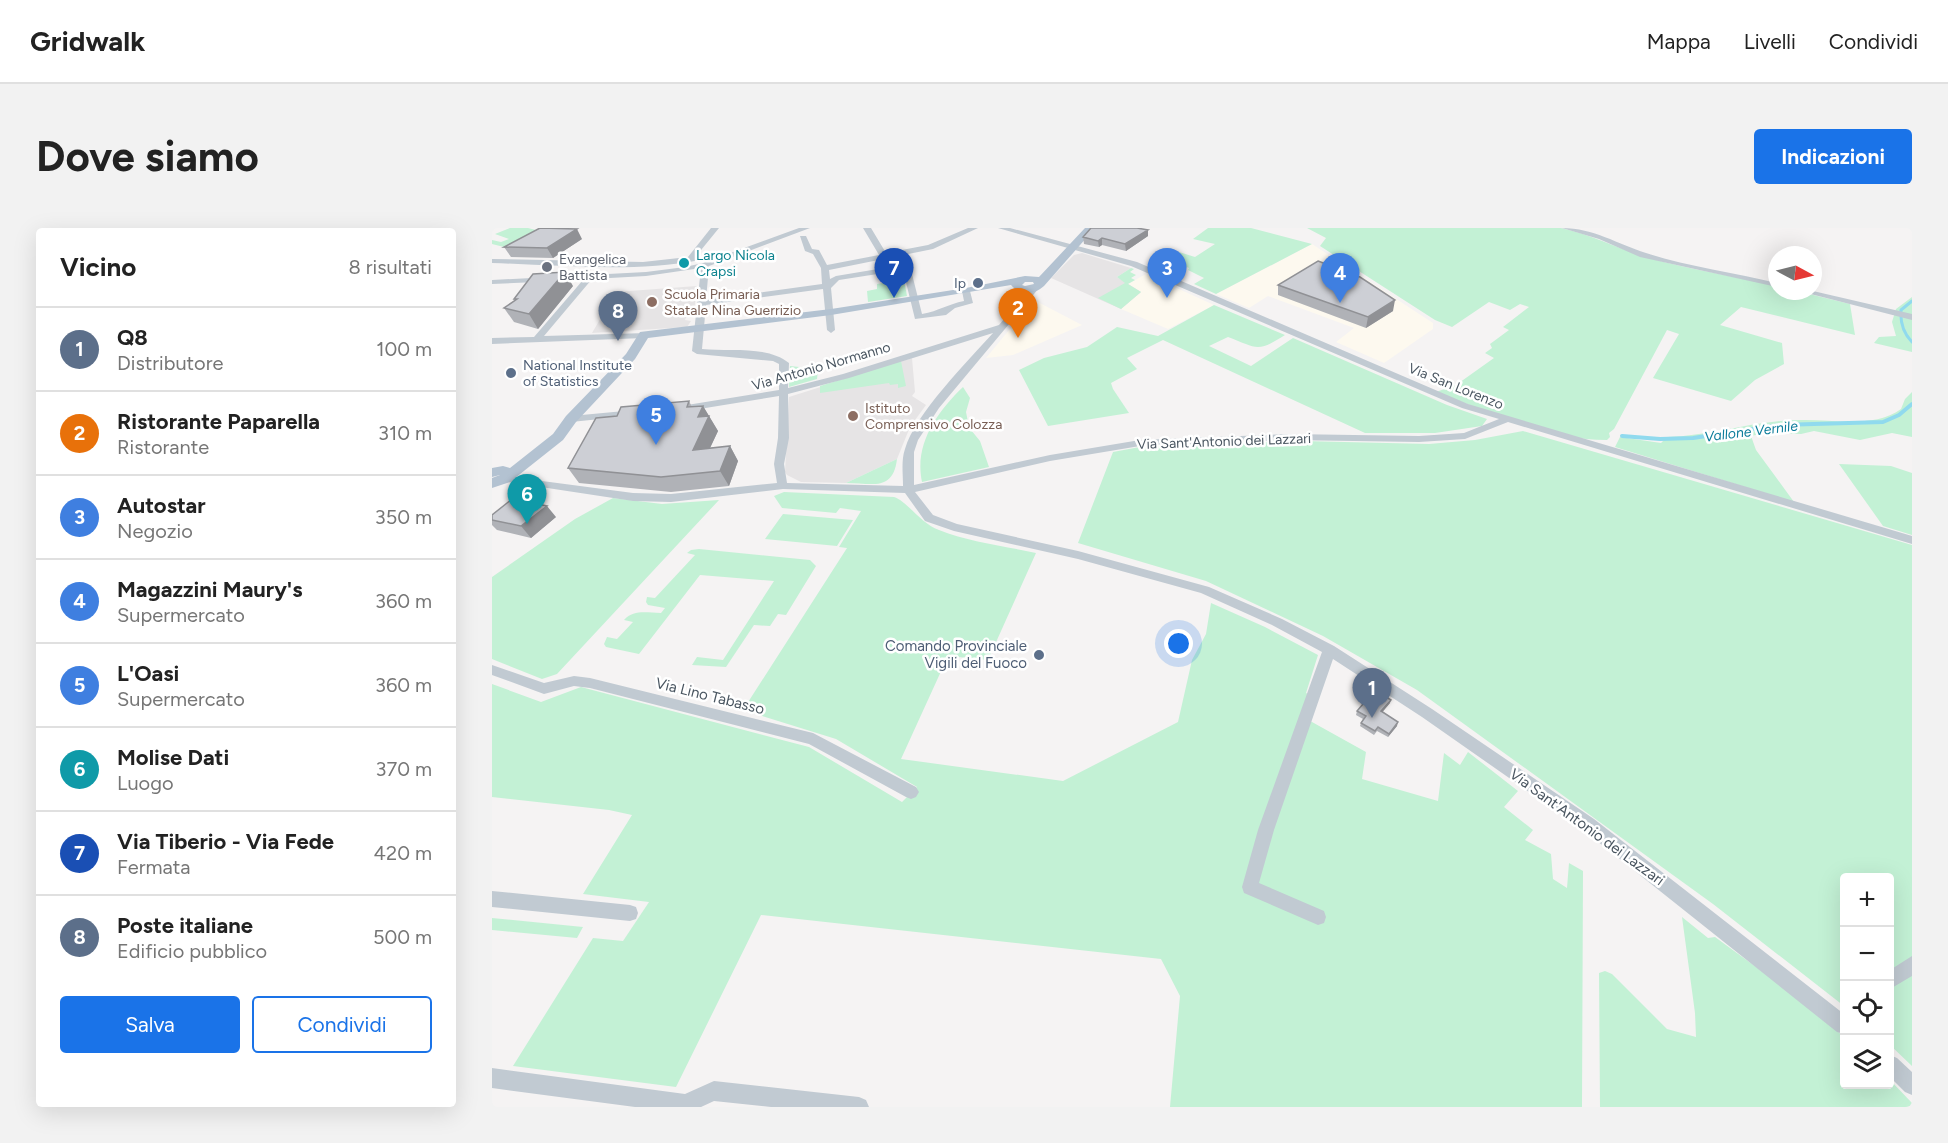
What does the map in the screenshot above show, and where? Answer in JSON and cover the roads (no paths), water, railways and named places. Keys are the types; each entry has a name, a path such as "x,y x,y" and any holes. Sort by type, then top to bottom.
{"main road":[{"path":"498,479 558,438 571,419 631,356 644,334 697,330 999,286 1028,284 1059,262 1090,228"}],"street":[{"path":"691,259 715,228"},
{"path":"867,228 884,256"},
{"path":"825,268 930,246 974,228"},
{"name":"Via San Lorenzo","path":"1002,228 1143,268 1443,398 1505,420 1912,540"},
{"path":"1566,228 1602,237 1643,255 1768,283"},
{"path":"492,282 666,272 705,265 802,232 809,251 816,252 825,268 831,330"},
{"path":"492,261 643,264 724,253 728,256"},
{"path":"903,253 918,317 943,313 952,306 969,303 966,291"},
{"path":"705,265 697,330 697,351 719,355 774,357 784,363 782,394 784,433 777,471 783,486"},
{"path":"700,303 828,286 836,278 906,267"},
{"path":"537,339 590,277"},
{"path":"908,490 909,453 913,440 935,406 1024,302 1028,284"},
{"path":"1822,296 1910,316"},
{"name":"Via Antonio Normanno","path":"673,410 730,405 782,394 1002,327"},
{"path":"492,341 644,334"},
{"path":"571,419 651,412"},
{"name":"Via Sant'Antonio dei Lazzari","path":"498,479 633,497 671,498 783,486 908,490 1050,458 1140,443 1288,437 1431,438 1465,436 1505,420"},
{"name":"Via Sant'Antonio dei Lazzari","path":"908,490 929,518 954,527 1078,555 1205,590 1278,622 1329,650 1427,713 1588,825 1840,1016"},
{"path":"1318,917 1250,887 1266,830 1329,650"},
{"name":"Via Lino Tabasso","path":"492,670 544,689 574,681 590,683 813,739 911,792"},
{"path":"492,899 630,913"},
{"path":"1894,977 1912,965"},
{"path":"1894,1069 1912,1085"},
{"path":"492,1078 685,1104 714,1091 859,1107"}],"waterway":[{"name":"Vallone Vernile","path":"1912,301 1901,310 1904,331 1912,342"},
{"name":"Vallone Vernile","path":"1622,436 1660,439 1693,438 1780,425 1883,422 1899,415 1912,404"}],"place":[{"name":"Largo Nicola Crapsi","path":"684,263"},
{"name":"Evangelica Battista","path":"547,267"},
{"name":"Ip","path":"978,283"},
{"name":"Via Tiberio - Via Fede","path":"894,298"},
{"name":"Autostar","path":"1167,298"},
{"name":"Scuola Primaria Statale Nina Guerrizio","path":"652,302"},
{"name":"Magazzini Maury's","path":"1340,303"},
{"name":"Ristorante Paparella","path":"1018,338"},
{"name":"Poste italiane","path":"618,341"},
{"name":"National Institute of Statistics","path":"511,373"},
{"name":"Istituto Comprensivo Colozza","path":"853,416"},
{"name":"L'Oasi","path":"656,445"},
{"name":"Molise Dati","path":"527,524"},
{"name":"Comando Provinciale Vigili del Fuoco","path":"1039,655"},
{"name":"Q8","path":"1372,718"}]}
